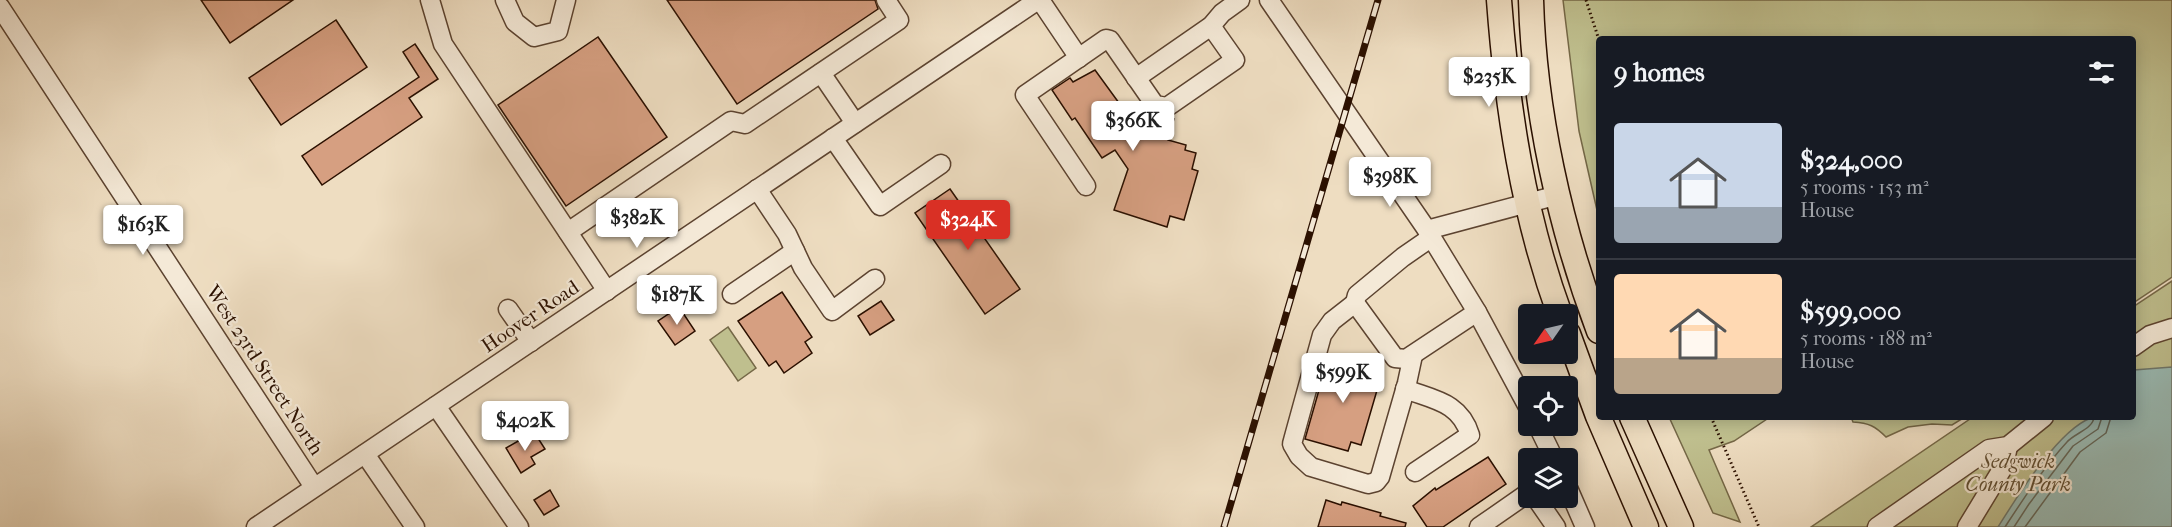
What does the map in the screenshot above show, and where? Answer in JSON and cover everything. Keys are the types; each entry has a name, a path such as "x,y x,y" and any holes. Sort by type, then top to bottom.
{"main road":[{"path":"1499,0 1510,114 1527,203 1557,304"},
{"path":"1531,0 1532,29 1541,100 1558,195 1596,322"},
{"path":"1578,361 1596,411"},
{"path":"1600,420 1646,527"},
{"path":"1633,420 1681,527"}],"street":[{"path":"430,0 443,44 607,291"},
{"path":"505,0 515,22 534,37 558,31 566,0"},
{"path":"568,232 731,121 745,124 899,20 886,0"},
{"path":"1039,0 1079,58"},
{"name":"Hoover Road","path":"255,527 855,123 1019,5 1039,0"},
{"path":"1136,78 1211,26 1222,13 1240,0"},
{"path":"1269,0 1430,234 1477,312 1518,388"},
{"name":"West 23rd Street North","path":"0,7 314,487"},
{"path":"1086,186 1025,95 1106,39 1110,40 1155,105 1167,107 1235,60 1211,26"},
{"path":"821,73 855,123"},
{"path":"833,138 880,206 941,164"},
{"path":"757,189 787,234 803,268 832,311 875,279"},
{"path":"1413,355 1380,477 1376,482 1368,484 1311,467 1292,444 1322,335 1332,321 1354,303 1366,287 1430,234 1558,195"},
{"path":"732,294 795,251"},
{"path":"1354,303 1395,358 1406,359 1477,312"},
{"path":"508,309 531,342"},
{"path":"2136,345 2150,335 2172,328"},
{"path":"1405,389 1452,407 1460,413 1470,435 1415,472"},
{"path":"436,406 519,527"},
{"path":"1877,527 1989,449 2008,446 2040,420"},
{"path":"1966,527 2004,465 2008,446"},
{"path":"365,454 416,527"},
{"path":"1479,527 1518,500"},
{"path":"1543,508 1556,527"},
{"path":"1573,508 1577,523"}],"path":[{"path":"1586,0 1598,36"},
{"path":"1712,420 1759,527"}],"green space":[{"path":"1563,0 2172,0 2172,277 2136,301 2136,36 1596,36 1596,206 1579,131"},
{"name":"Sedgwick County Park","path":"2172,281 2172,527 1811,527 1969,420 2136,420 2136,305"},
{"path":"728,327 756,368 738,381 710,340"},
{"path":"1670,420 1766,420 1734,441 1709,450 1740,522 1713,513"},
{"path":"1852,420 1960,420 1952,425 1932,424 1908,427 1886,437 1871,426"}],"water":[{"path":"2172,367 2172,527 1998,527 2039,466 2065,436 2078,425 2087,420 2136,420 2136,370"}],"building":[{"path":"201,0 293,0 230,43"},
{"path":"667,0 875,0 878,9 737,104"},
{"path":"336,20 367,67 281,125 249,78"},
{"path":"598,37 667,137 566,206 498,105"},
{"path":"415,44 438,79 409,98 422,117 322,185 302,156 419,77 403,52"},
{"path":"1095,70 1127,114 1125,116 1135,130 1154,136 1159,117 1174,119 1168,140 1186,145 1185,150 1196,153 1192,169 1198,171 1184,220 1170,216 1167,227 1114,210 1128,169 1115,150 1102,158 1075,118 1072,120 1052,90 1070,78 1073,82"},
{"path":"950,189 1020,289 985,314 915,213"},
{"path":"782,292 812,337 805,342 812,353 784,373 776,361 769,366 738,321"},
{"path":"881,301 894,320 870,335 858,316"},
{"path":"679,307 695,331 675,345 658,321"},
{"path":"1329,355 1372,367 1370,377 1380,380 1361,445 1351,442 1348,451 1305,439"},
{"path":"534,432 545,449 531,457 535,464 521,473 506,448"},
{"path":"1488,457 1506,484 1443,527 1427,527 1413,506 1435,488 1436,490"},
{"path":"550,490 559,506 544,515 534,500"},
{"path":"1326,500 1381,513 1380,516 1406,523 1405,527 1318,527"}],"railway":[{"path":"1224,527 1378,0"}]}
